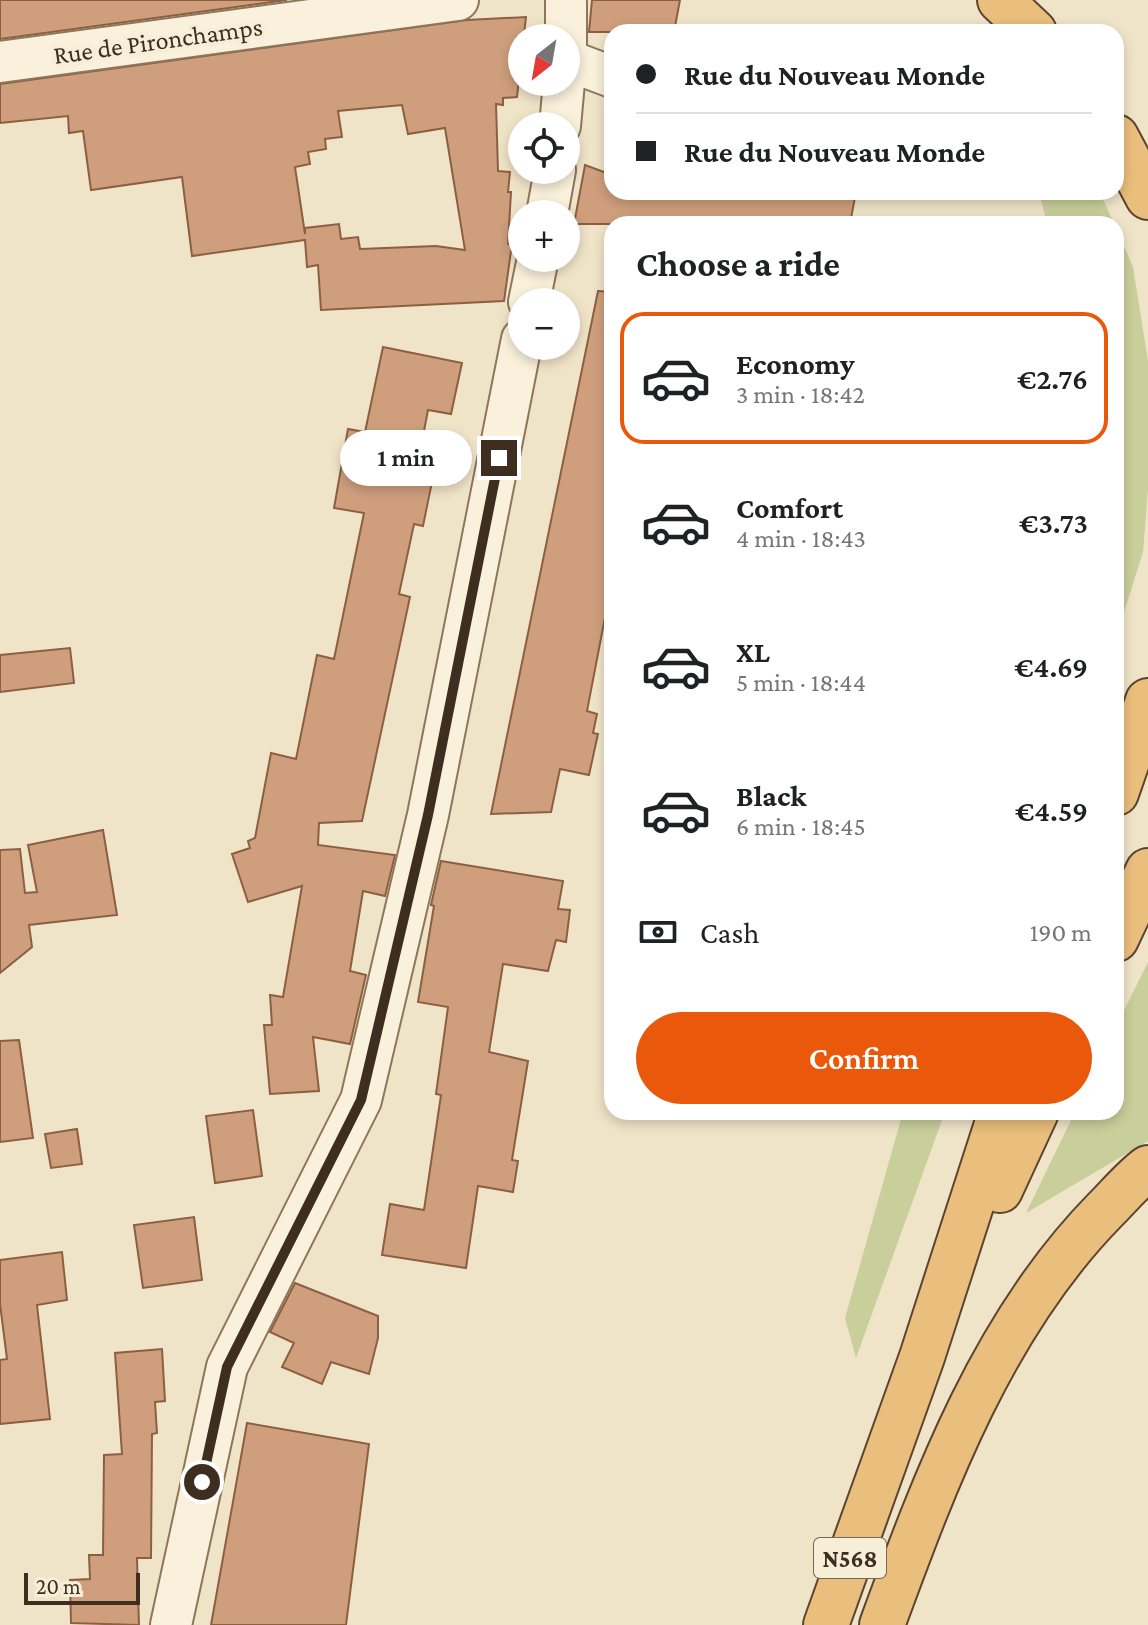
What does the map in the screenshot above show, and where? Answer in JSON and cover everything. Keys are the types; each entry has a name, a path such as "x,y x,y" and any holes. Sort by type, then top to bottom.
{"highway":[{"path":"1000,0 1026,24"},
{"path":"1124,152 1148,197"},
{"path":"1124,770 1148,701"},
{"path":"1124,922 1148,871"},
{"path":"922,1357 998,1120"},
{"path":"922,1357 1032,1120"},
{"name":"N568","path":"882,1625 975,1396 1020,1317 1075,1240 1148,1168"},
{"name":"N568","path":"826,1625 922,1357"}],"street":[{"name":"Rue de Pironchamps","path":"0,62 458,0"},
{"path":"566,0 566,24"},
{"path":"580,67 604,74"},
{"path":"171,1625 227,1367 361,1100 428,815 518,360"}],"green space":[{"path":"1041,200 1104,200 1110,216 1045,216"},
{"path":"1124,246 1133,267 1148,361 1148,489 1143,552 1124,613"},
{"path":"1148,962 1148,1141 1026,1213 1071,1120 1124,1120 1124,1011"},
{"path":"901,1120 942,1120 856,1358 845,1318"}],"building":[{"path":"0,0 287,0 0,39"},
{"path":"592,0 680,0 676,24 604,24 604,32 589,32"},
{"path":"526,17 525,24 508,24 508,96 517,97 503,98 503,105 496,104 498,171 508,172 508,192 511,192 508,200 508,272 504,301 321,310 318,265 307,267 305,240 192,256 182,177 91,190 83,131 69,133 68,116 0,123 0,84 467,20","holes":["402,105 408,134 445,128 465,250 436,246 360,249 358,237 341,239 339,224 305,228 305,234 295,167 310,164 308,152 326,149 325,139 342,137 338,111"]},
{"path":"585,165 604,172 604,200 854,200 851,216 604,216 604,224 580,224 578,200"},
{"path":"598,291 604,291 604,623 587,711 597,714 593,733 598,734 589,775 560,769 551,812 491,814"},
{"path":"383,347 462,363 451,414 428,410 416,473 433,477 423,526 414,524 399,594 410,597 362,821 319,823 318,845 395,855 385,896 363,891 350,971 366,975 350,1044 313,1037 319,1091 270,1094 264,1025 272,1025 270,995 283,997 302,886 248,902 232,854 250,848 248,841 255,838 271,753 296,759 317,655 334,659 364,513 334,508 348,429 365,432"},
{"path":"70,648 74,683 0,692 0,655"},
{"path":"103,830 117,915 29,925 32,947 0,973 0,850 20,849 25,893 37,892 28,845"},
{"path":"441,861 563,881 558,909 570,910 566,942 556,940 548,971 503,964 489,1052 528,1061 512,1160 518,1161 513,1192 478,1186 466,1268 382,1255 390,1204 424,1210 441,1095 436,1094 448,1007 418,1002 434,906 431,905"},
{"path":"19,1040 33,1138 0,1142 0,1041"},
{"path":"253,1110 262,1176 215,1183 206,1116"},
{"path":"77,1129 82,1164 51,1168 45,1134"},
{"path":"194,1217 202,1280 143,1288 134,1225"},
{"path":"62,1252 67,1300 37,1305 50,1419 0,1424 0,1360 7,1359 0,1304 0,1260"},
{"path":"295,1283 378,1316 378,1338 369,1374 331,1362 322,1384 282,1367 294,1343 270,1332"},
{"path":"162,1349 165,1401 155,1402 157,1433 152,1434 151,1558 137,1558 139,1625 71,1623 70,1580 90,1579 89,1555 103,1555 104,1455 122,1454 115,1353"},
{"path":"247,1423 369,1444 346,1625 211,1625"}],"route":[{"path":"202,1482 227,1367 361,1100 428,815 499,458"}]}
